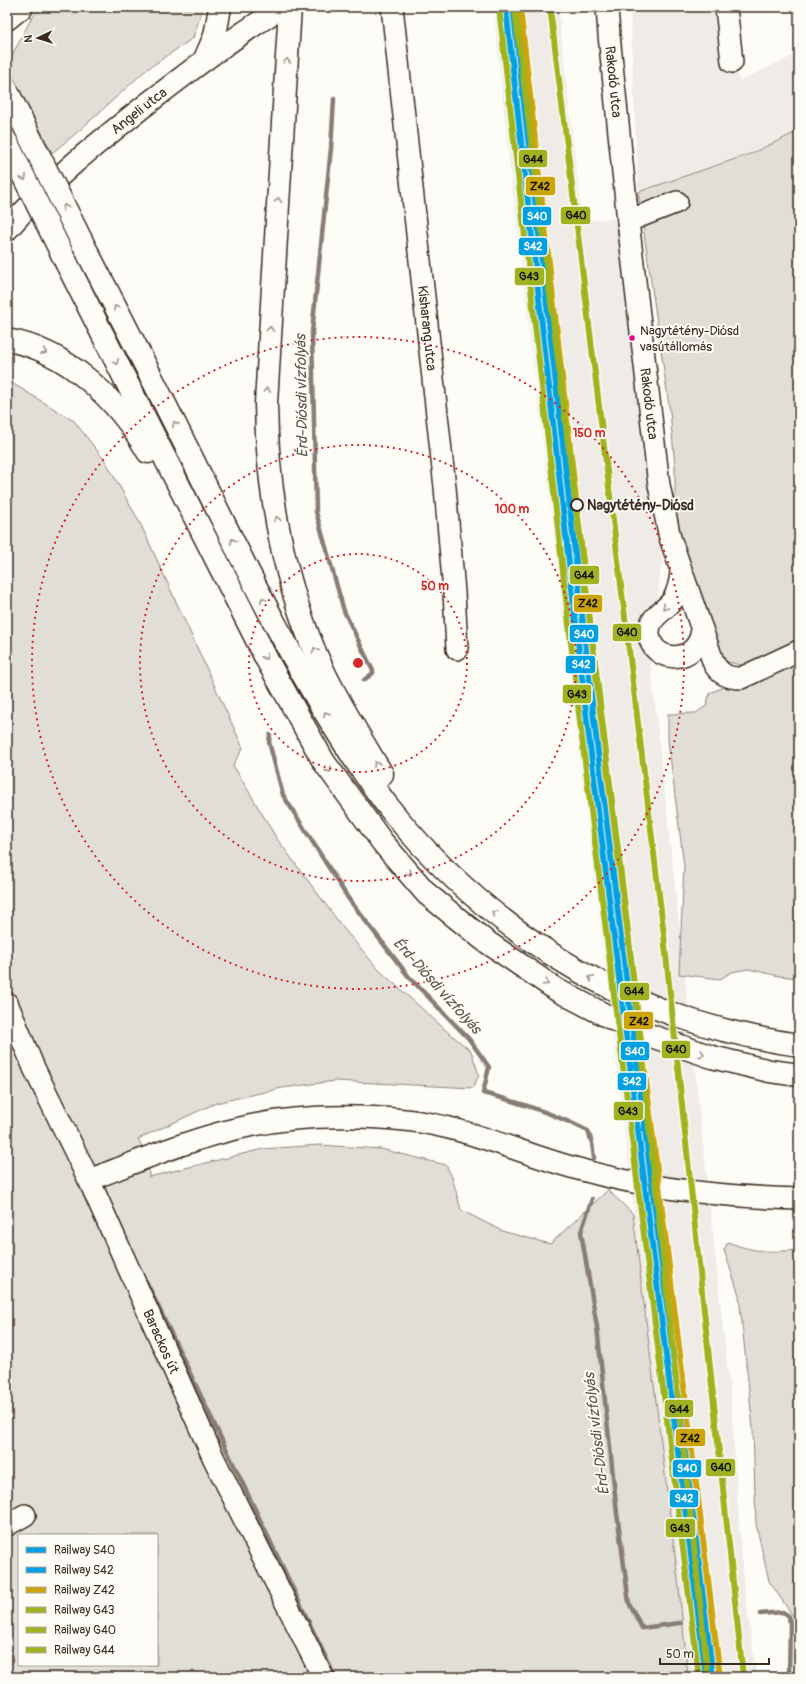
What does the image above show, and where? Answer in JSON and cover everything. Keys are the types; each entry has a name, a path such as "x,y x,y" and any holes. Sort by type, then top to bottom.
{"highway":[{"path":"7,18 22,7"},
{"path":"205,59 215,36 220,7"},
{"path":"282,7 284,100 266,410 270,468 278,528 284,558 306,628 322,668 356,731 432,858"},
{"path":"7,91 250,576 290,651 348,748 393,813 432,858 479,901 525,937 572,968 607,986 678,1017 720,1029 799,1046"},
{"path":"7,144 267,660 324,762 383,843 427,894 473,932 557,990 634,1030 712,1057 770,1071 799,1075"},
{"path":"7,340 20,342 35,348 69,366 88,379 109,400 138,434 161,475 202,532"}],"street":[{"name":"Angeli utca","path":"7,230 30,203 57,177 205,59 282,7"},
{"name":"Kisharang utca","path":"392,7 445,479 458,649"},
{"name":"Rakodó utca","path":"607,7 628,221 659,485 670,538 714,664 720,674 731,678 741,678 799,651"},
{"path":"726,7 732,62"},
{"path":"628,221 677,202"},
{"path":"681,573 677,592 672,601 658,614 650,626 649,634 652,643 661,653 667,656 682,656 688,654 694,649 701,637 702,629"},
{"name":"Barackos út","path":"7,1003 34,1068 89,1180 214,1459 323,1677"},
{"path":"89,1180 179,1146 248,1126 286,1120 321,1117 363,1117 434,1125 512,1147 581,1170 637,1184 674,1190 753,1198 799,1199"}],"shaded area":[{"path":"41,7 203,7 193,38 146,70 80,130 52,153 7,65 31,19"},
{"path":"495,7 558,7 582,221 617,218 644,459 662,560 650,659 731,1400 743,1581 757,1677 687,1676 679,1588 509,157 495,24"},
{"path":"630,7 729,7 739,81 799,53 799,131 750,154 638,192"},
{"path":"799,131 799,641 744,666 724,661 675,522 675,466 670,412 638,192 750,154"},
{"path":"7,380 74,421 106,462 141,525 243,748 233,765 277,839 344,929 379,970 471,1051 479,1075 473,1088 335,1081 282,1088 216,1103 138,1139 147,1157 149,1177 263,1149 319,1145 381,1149 446,1165 452,1177 461,1210 502,1231 550,1244 608,1190 633,1214 679,1588 688,1677 7,1677"},
{"path":"799,654 799,978 779,976 748,969 732,972 720,979 679,974 684,866 668,740 668,714 696,713 706,706 710,693"},
{"path":"728,1242 738,1246 763,1251 799,1250 799,1625 769,1581 756,1524 753,1429 739,1295 724,1250"},
{"path":"799,1625 799,1677 796,1677"}],"waterway":[{"name":"Érd-Diósdi vízfolyás","path":"334,99 331,148 312,332 316,512 344,611 373,671 373,673 364,680"},
{"name":"Érd-Diósdi vízfolyás","path":"270,735 269,742 283,795 348,898 409,977 469,1039 489,1067 483,1093 537,1109 588,1131 592,1143 594,1158"},
{"name":"Érd-Diósdi vízfolyás","path":"592,1199 581,1232 597,1327 617,1513 629,1603 642,1628 680,1623"},
{"path":"146,1281 335,1677"},
{"name":"Érd-Diósdi vízfolyás","path":"760,1614 783,1612 789,1616 789,1677"}],"rail line":[{"name":"S40","path":"513,7 594,720 713,1677"},
{"name":"Z42","path":"520,7 601,719 720,1676"},
{"name":"G40","path":"550,7 663,927 743,1676"},
{"name":"G43","path":"499,8 580,722 699,1677"},
{"name":"S42","path":"506,8 587,721 706,1677"},
{"name":"G44","path":"515,10 628,931 708,1677"}],"place":[{"name":"Nagytétény-Diósd vasútállomás","path":"632,338"},
{"name":"Nagytétény-Diósd","path":"577,505"}]}
